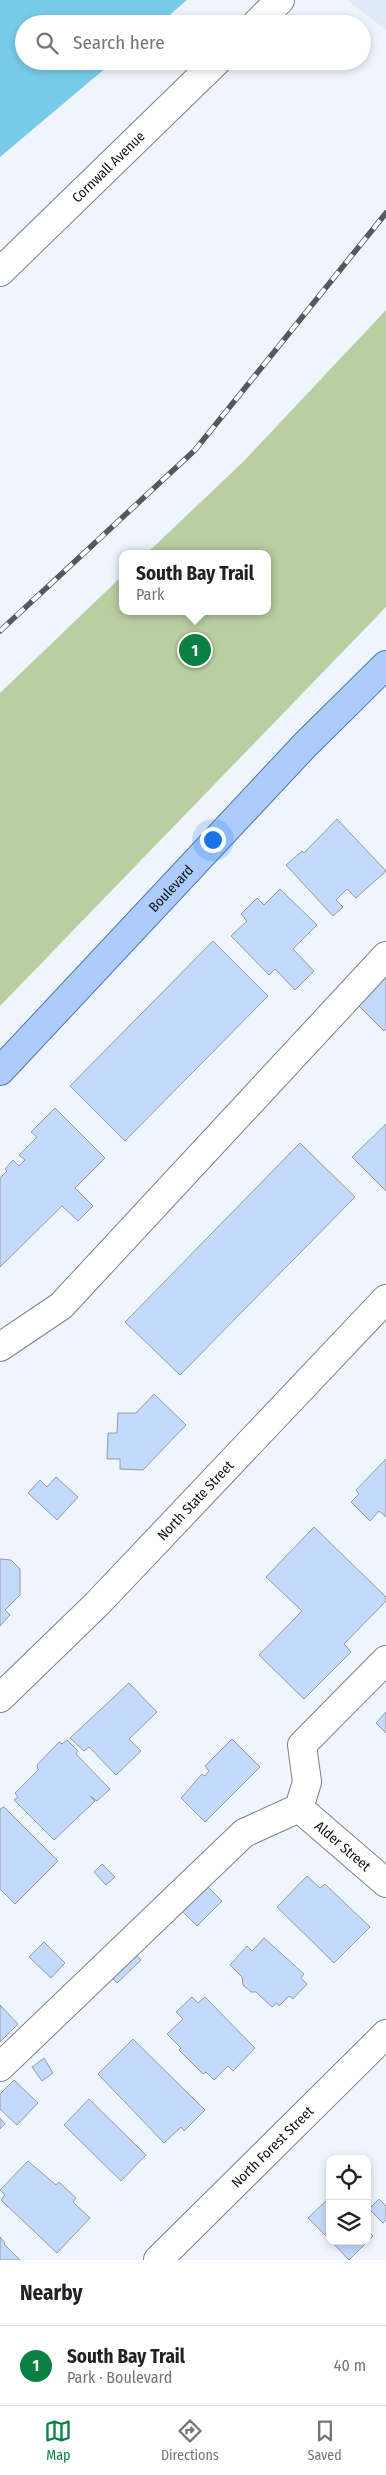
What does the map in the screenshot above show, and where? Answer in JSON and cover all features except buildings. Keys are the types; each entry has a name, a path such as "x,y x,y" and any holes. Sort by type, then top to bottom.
{"main road":[{"name":"Boulevard","path":"0,1071 305,745 386,665"}],"street":[{"path":"265,15 280,0"},
{"name":"Cornwall Avenue","path":"0,272 208,70"},
{"path":"0,1347 61,1306 386,956"},
{"name":"North State Street","path":"0,1698 97,1604 386,1299"},
{"path":"0,2067 244,1833 299,1808 307,1782 302,1745 386,1660"},
{"name":"Alder Street","path":"299,1808 386,1883"},
{"name":"North Forest Street","path":"158,2260 386,2034"}],"shaded area":[{"path":"347,0 386,0 386,30 371,18 371,15 366,15"}],"green space":[{"path":"386,310 386,607 0,1006 0,693 119,579 119,615 271,615 271,550 150,550 244,461"}],"water":[{"path":"0,0 187,0 170,15 15,15 15,70 103,70 0,157"}],"railway":[{"path":"0,631 195,450 386,213"}],"place":[{"name":"South Bay Trail","path":"195,650"}]}
